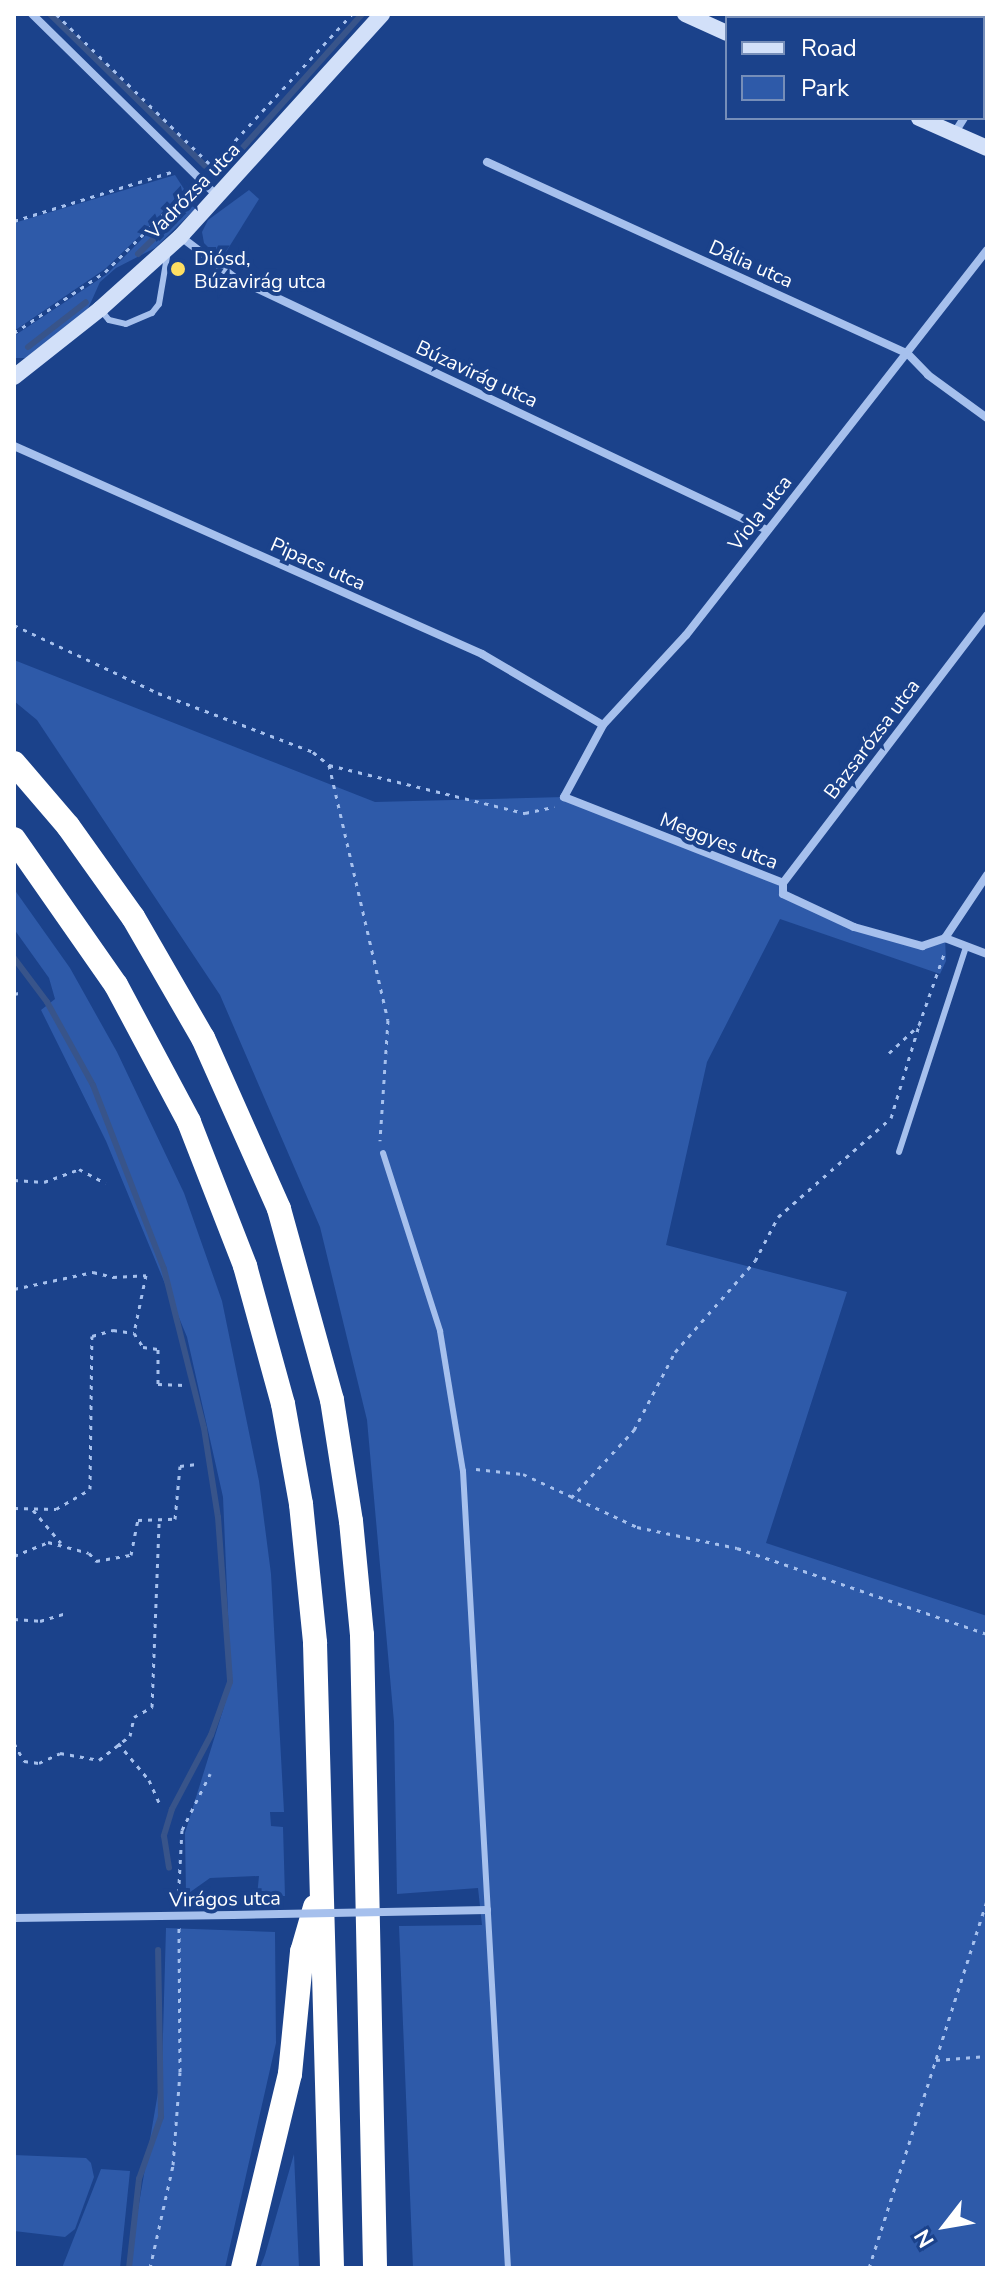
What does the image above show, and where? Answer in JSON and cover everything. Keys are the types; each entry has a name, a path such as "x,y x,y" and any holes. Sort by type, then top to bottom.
{"highway":[{"path":"14,763 68,826 133,917 203,1038 279,1209 328,1385 343,1453 362,1635 375,2268"},
{"path":"14,839 116,985 189,1122 227,1213 264,1329 292,1448 308,1564 322,1882 332,2268"},
{"path":"243,2268 281,2120 302,1952 322,1882"}],"street":[{"path":"32,14 218,197"},
{"name":"Vadrózsa utca","path":"14,377 100,309 174,242 382,14"},
{"path":"696,16 725,32"},
{"path":"923,120 987,148"},
{"path":"954,134 963,120"},
{"name":"Dália utca","path":"487,162 907,353 928,375 987,418"},
{"name":"Búzavirág utca","path":"174,242 235,278 767,530"},
{"name":"Viola utca","path":"564,797 603,725 686,635 987,250"},
{"name":"Pipacs utca","path":"14,446 482,654 603,725"},
{"name":"Bazsarózsa utca","path":"783,883 987,615"},
{"name":"Meggyes utca","path":"564,797 783,883 783,894 854,927 922,946 945,938 987,954"},
{"path":"945,938 987,875"},
{"name":"Virágos utca","path":"14,1918 487,1910"}],"lane":[{"path":"100,309 109,320 126,324 152,313 163,290 174,242"},
{"path":"899,1152 966,947"},
{"path":"383,1153 440,1331 463,1471 508,2268"}],"path":[{"path":"56,14 211,165"},
{"path":"14,333 105,272 200,179 352,14"},
{"path":"14,221 175,171"},
{"path":"14,625 158,693 313,752 329,765 525,813 554,807 564,797"},
{"path":"329,765 388,1020 378,1130 383,1153"},
{"path":"571,1498 634,1430 675,1352 755,1261 778,1217 891,1118 919,1025 946,961 945,938"},
{"path":"889,1053 919,1025"},
{"path":"14,1035 14,1046"},
{"path":"14,1180 44,1182 79,1169 105,1183"},
{"path":"14,1289 93,1272 113,1277 146,1275 134,1333 143,1347 158,1349 158,1384 185,1385"},
{"path":"14,1508 56,1509 90,1489 92,1336 113,1330 134,1333"},
{"path":"33,1510 61,1543 96,1561 109,1560 118,1554 131,1555 138,1520 175,1519 180,1466 197,1464"},
{"path":"463,1471 489,1467 523,1474 637,1527 737,1548 987,1634"},
{"path":"14,1743 24,1761 39,1763 60,1753 99,1760 130,1736 134,1717 152,1707 159,1521"},
{"path":"14,1556 48,1542 61,1543"},
{"path":"14,1619 40,1621 67,1613"},
{"path":"118,1743 149,1780 160,1805"},
{"path":"150,2268 173,2165 180,2072 176,1872 182,1830 210,1774"},
{"path":"869,2268 987,1901"},
{"path":"936,2060 987,2056"}],"green space":[{"path":"175,175 184,189 148,228 105,269 14,331 14,223"},
{"path":"195,186 197,207 155,248 116,268 100,282 87,311 26,358 14,358 14,336 107,274"},
{"path":"249,190 259,199 221,260 204,243 202,232 208,220"},
{"path":"14,660 375,802 564,797 783,883 783,894 854,927 922,946 945,938 946,961 940,974 780,919 707,1062 666,1245 847,1292 766,1543 987,1616 987,2268 413,2268 399,1926 482,1925 478,1888 397,1894 394,1722 367,1420 320,1227 220,995 37,720 14,701"},
{"path":"14,889 70,968 117,1052 184,1193 222,1301 259,1481 271,1574 284,1812 270,1812 271,1826 283,1827 285,1896 257,1896 259,1876 210,1878 186,1895 185,1833 231,1684 223,1497 187,1337 106,1141 41,1010 55,999 49,978 14,929"},
{"path":"166,1928 275,1932 276,2043 225,2268 128,2268 162,2069"},
{"path":"294,2154 299,2268 260,2268 265,2255"},
{"path":"14,2155 86,2158 91,2163 94,2177 75,2229 65,2237 14,2231"},
{"path":"101,2169 130,2171 120,2268 62,2268"}],"waterway":[{"path":"50,14 205,166"},
{"path":"228,164 362,14"},
{"path":"138,254 190,203"},
{"path":"28,347 86,302"},
{"path":"14,958 47,1002 93,1085 164,1269 204,1428 218,1517 230,1682 211,1735 172,1809 164,1836 169,1868"},
{"path":"129,2268 139,2179 161,2117 158,1950"}],"place":[{"name":"Diósd, Búzavirág utca","path":"178,269"}]}
